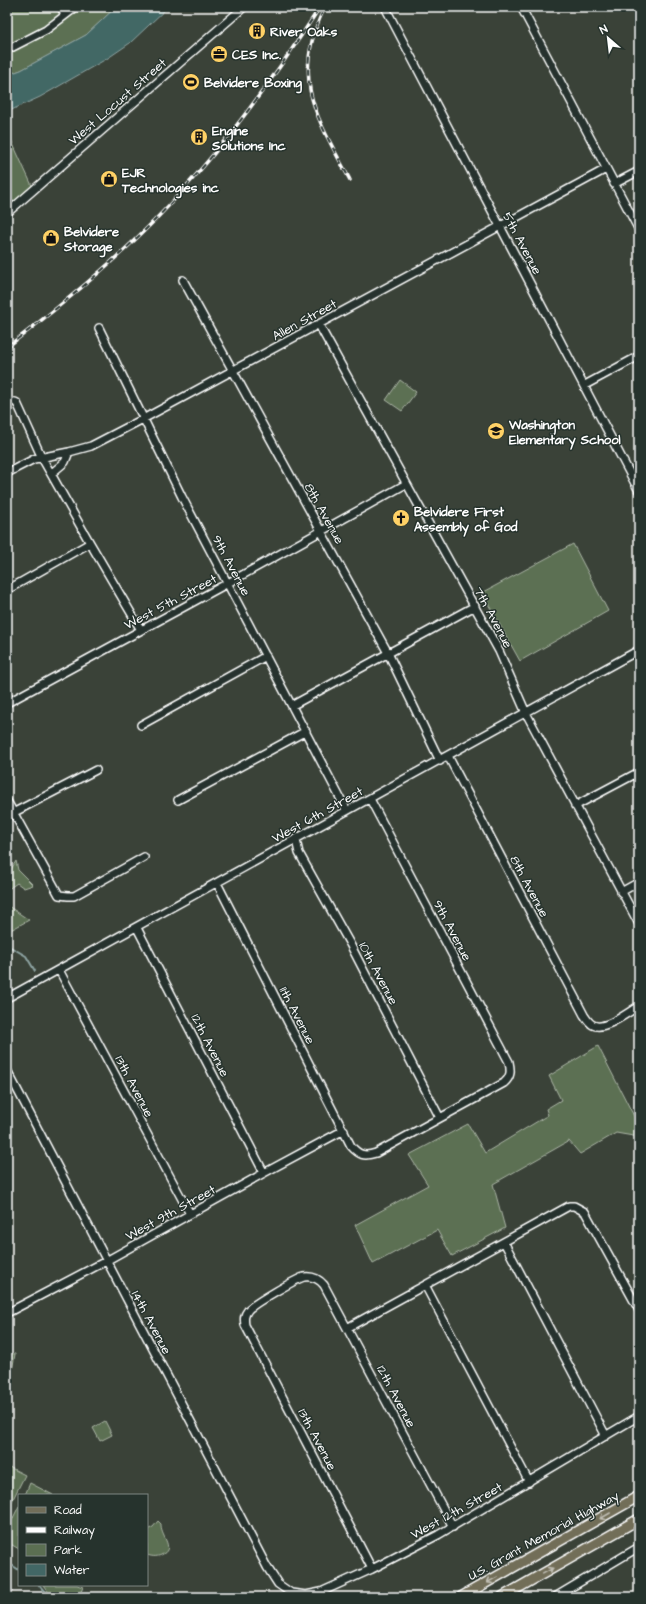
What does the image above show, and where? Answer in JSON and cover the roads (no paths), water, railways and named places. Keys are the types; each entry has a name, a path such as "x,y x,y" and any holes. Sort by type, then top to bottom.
{"main road":[{"name":"U.S. Grant Memorial Highway","path":"461,1597 639,1496"},
{"path":"502,1597 639,1518"}],"street":[{"path":"60,7 65,15"},
{"path":"7,50 46,30 76,7"},
{"name":"West Locust Street","path":"7,213 244,7"},
{"name":"5th Avenue","path":"385,7 585,385 639,491"},
{"path":"521,7 639,230"},
{"name":"Allen Street","path":"7,473 34,459 69,452 97,443 143,420 606,169"},
{"path":"614,184 639,171"},
{"name":"8th Avenue","path":"182,280 234,371 388,653 440,761"},
{"name":"7th Avenue","path":"319,325 475,606 499,651 526,713 639,924"},
{"name":"9th Avenue","path":"99,328 143,420 347,811"},
{"path":"585,385 639,356"},
{"path":"15,402 42,458 141,630"},
{"path":"52,473 65,462 69,452"},
{"name":"West 5th Street","path":"7,703 322,532 406,484"},
{"path":"7,590 90,543"},
{"path":"293,705 475,606"},
{"name":"West 6th Street","path":"7,998 440,761 639,650"},
{"path":"141,725 266,656"},
{"path":"178,800 306,730"},
{"name":"8th Avenue","path":"448,756 584,1015 593,1025 604,1026 639,1006"},
{"path":"10,814 96,770"},
{"path":"575,806 639,772"},
{"name":"9th Avenue","path":"370,798 509,1062 511,1073 508,1080 504,1084 440,1118"},
{"path":"7,801 10,814 57,893 64,896 74,896 144,857"},
{"name":"10th Avenue","path":"296,840 299,853 350,944 440,1118"},
{"path":"621,892 639,882"},
{"name":"11th Avenue","path":"217,883 351,1146 361,1155 369,1156 440,1118"},
{"name":"12th Avenue","path":"136,928 264,1173"},
{"name":"13th Avenue","path":"59,970 190,1214"},
{"name":"14th Avenue","path":"7,1070 267,1567 278,1584"},
{"name":"West 9th Street","path":"7,1313 106,1261 344,1130"},
{"path":"347,1328 563,1208 574,1206 585,1212 639,1310"},
{"path":"504,1242 606,1436"},
{"name":"13th Avenue","path":"316,1278 304,1277 294,1281 250,1308 247,1311 244,1320 247,1330 372,1569"},
{"name":"12th Avenue","path":"316,1278 324,1285 453,1527"},
{"path":"425,1284 529,1482"},
{"name":"West 12th Street","path":"278,1584 291,1593 306,1595 314,1594 372,1569 453,1527 639,1416"},
{"path":"554,1597 639,1546"}],"water":[{"path":"116,7 168,7 130,43 108,58 40,97 7,112 7,75 21,70 86,35"}],"waterway":[{"path":"7,945 26,956 35,971"},
{"path":"7,1562 18,1569"},
{"path":"40,1586 48,1596 53,1597"}],"railway":[{"path":"7,347 101,271 154,221 200,171 263,91 320,7"},
{"path":"323,11 313,36 309,58 309,79 312,99 328,138 350,180"}],"place":[{"name":"River Oaks","path":"257,31"},
{"name":"CES Inc.","path":"219,54"},
{"name":"Belvidere Boxing","path":"191,82"},
{"name":"Engine Solutions Inc","path":"199,137"},
{"name":"EJR Technologies inc","path":"109,179"},
{"name":"Belvidere Storage","path":"51,238"},
{"name":"Washington Elementary School","path":"496,431"},
{"name":"Belvidere First Assembly of God","path":"401,518"}]}
